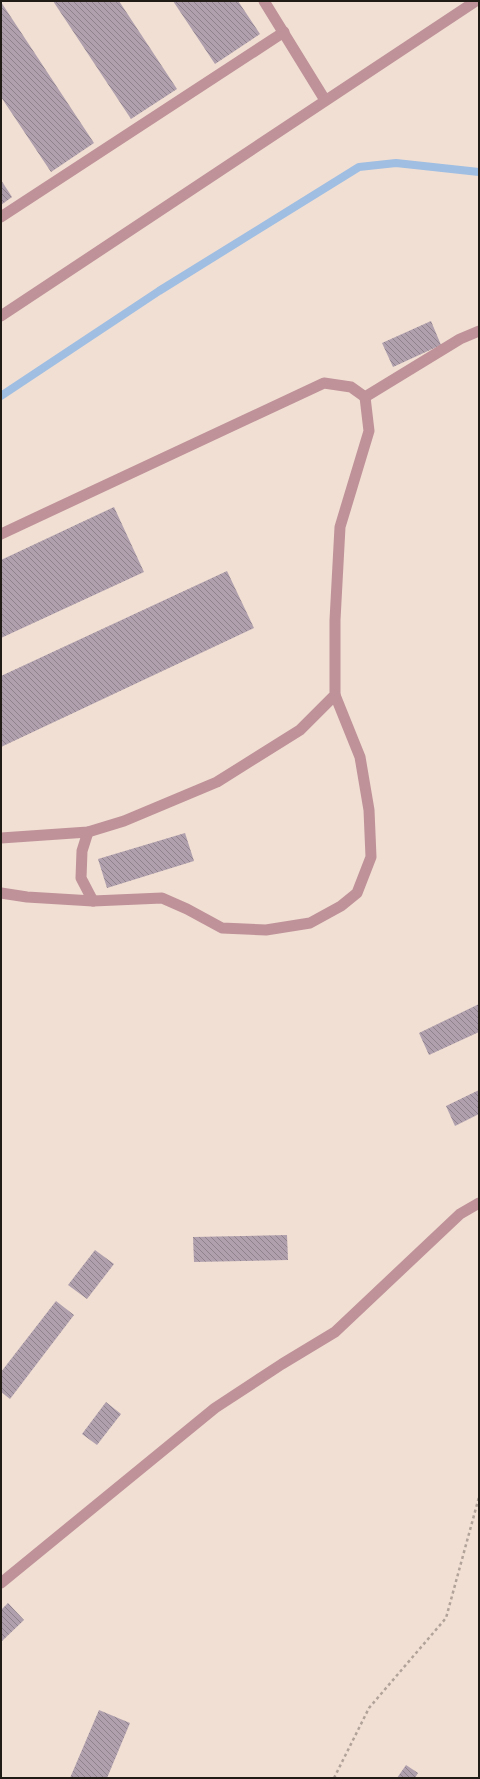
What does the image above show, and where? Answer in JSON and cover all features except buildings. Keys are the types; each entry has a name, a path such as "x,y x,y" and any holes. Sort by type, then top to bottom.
{"lane":[{"path":"264,1 326,100"},
{"path":"2,312 476,1"},
{"path":"1,217 284,32"},
{"path":"365,397 460,340 479,331"},
{"path":"1,534 324,383 351,387 365,397 369,431 340,528 335,620 335,695 360,757 369,810 371,857 357,893 341,906 310,923 266,930 222,928 187,909 162,898 93,901 27,897 1,893"},
{"path":"1,838 88,832 124,821 217,782 300,730 335,695"},
{"path":"88,832 82,850 81,878 93,901"},
{"path":"1,1583 215,1408 282,1364 335,1332 460,1214 479,1203"}],"path":[{"path":"334,1778 369,1708 446,1618 479,1497"}],"waterway":[{"path":"1,396 159,291 359,167 396,163 479,172"}]}
